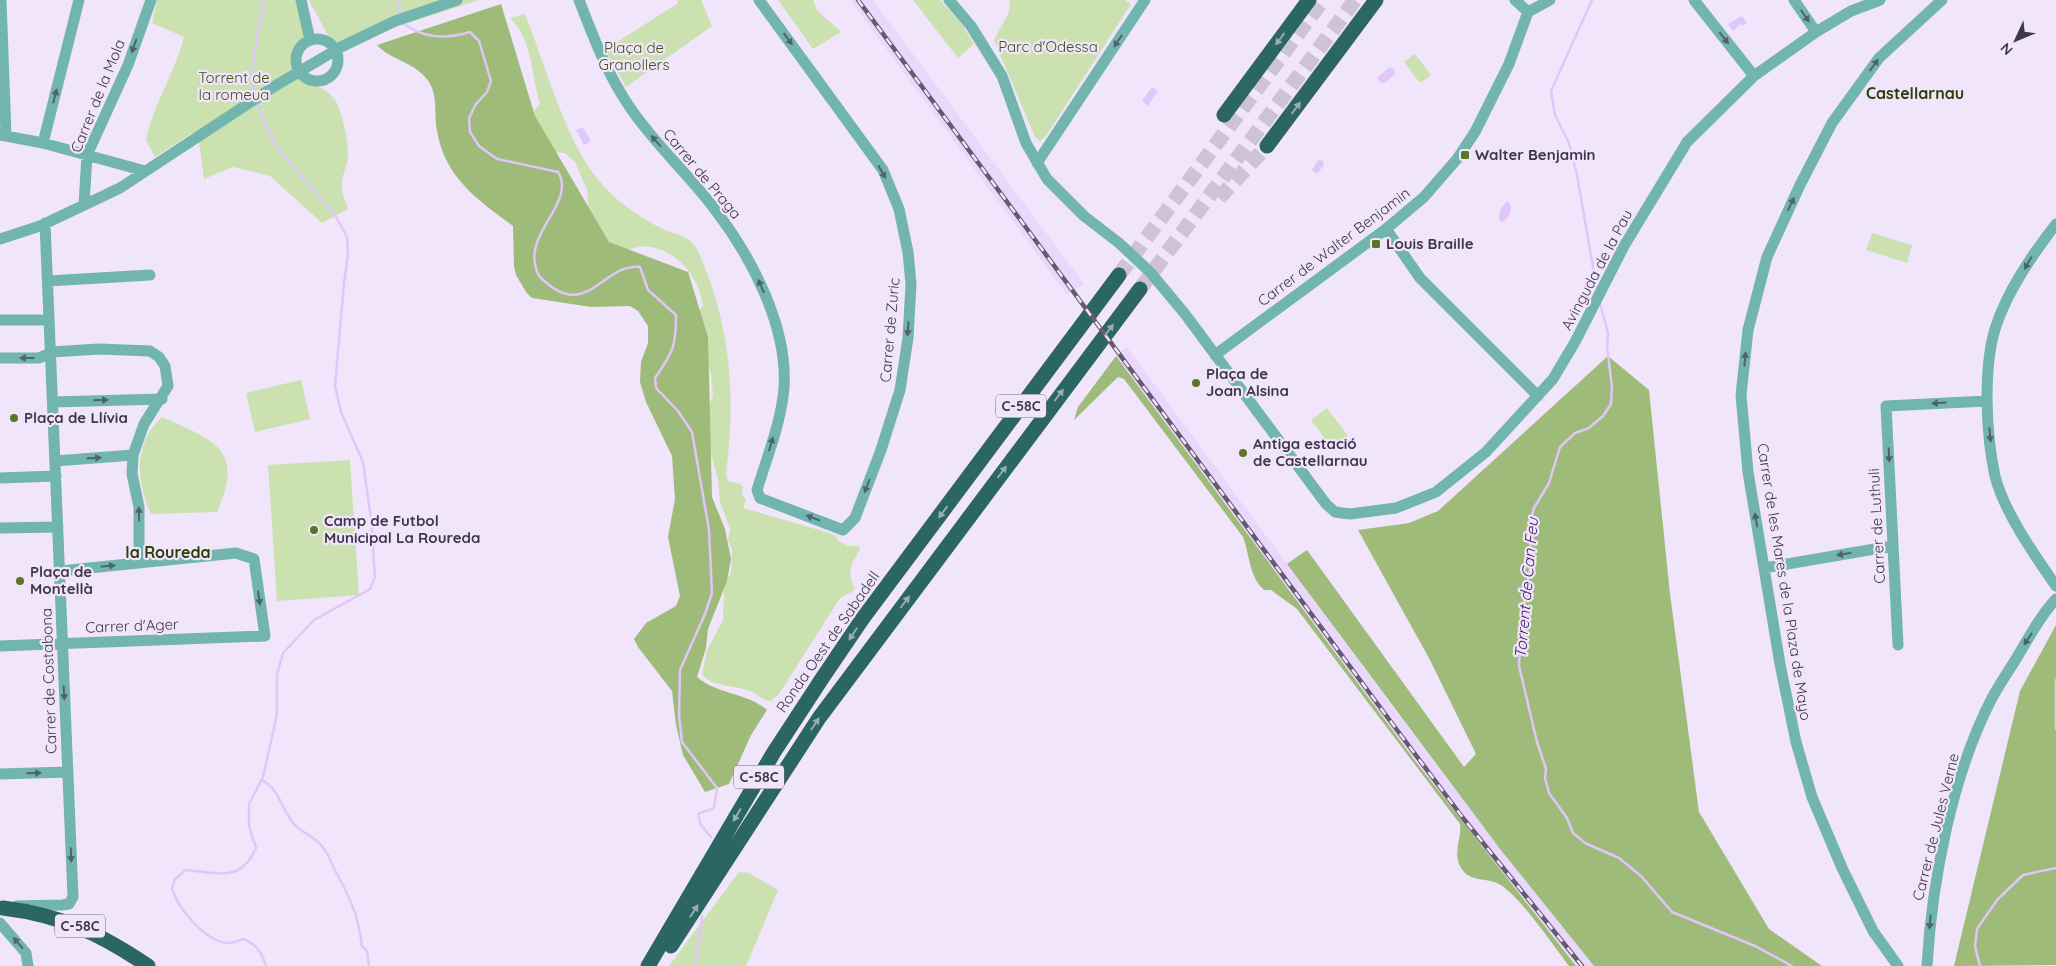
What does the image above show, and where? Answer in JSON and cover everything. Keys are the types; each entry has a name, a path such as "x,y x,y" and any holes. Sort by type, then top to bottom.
{"highway":[{"path":"1224,115 1309,0"},
{"path":"1267,146 1376,0"},
{"name":"Ronda Oest de Sabadell","path":"648,966 802,709 863,618 1119,275"},
{"name":"C-58C","path":"657,966 819,718 1079,368 1140,289"},
{"name":"C-58C","path":"2,908 48,915 83,927 148,966"}],"street":[{"path":"1,0 3,135 43,143 145,171"},
{"path":"43,143 79,0"},
{"path":"301,0 310,40"},
{"path":"0,239 45,223 120,188 275,86 359,37 395,21 456,0"},
{"name":"Carrer de Praga","path":"579,0 604,60 628,106 648,132 716,210 745,254 762,287 777,329 784,387 780,414 757,490 760,498 843,530 855,518"},
{"name":"Carrer de Zuric","path":"759,0 883,170 900,209 908,252 911,284 908,338 900,390 881,450 855,518"},
{"path":"949,0 971,26 1002,76 1026,143 1047,179 1084,216 1119,243 1150,272 1185,314 1215,355"},
{"path":"1036,163 1145,0"},
{"path":"1515,0 1528,12 1550,0"},
{"path":"1694,0 1754,76"},
{"path":"1794,0 1816,32"},
{"name":"Avinguda de la Pau","path":"1215,355 1326,504 1339,513 1373,512 1407,504 1436,492 1486,452 1553,379 1575,342 1624,246 1687,142 1754,76 1816,32 1851,11 1880,0"},
{"name":"Carrer de les Mares de la Plaza de Mayo","path":"1898,966 1872,931 1842,868 1812,797 1796,742 1748,472 1742,395 1748,330 1767,256 1832,122 1879,58 1941,0"},
{"name":"Carrer de la Mola","path":"84,205 87,155 128,65 148,1"},
{"name":"Carrer de Walter Benjamin","path":"1215,355 1386,229 1424,197 1457,159 1475,132 1509,64 1528,12"},
{"path":"310,40 325,40 336,50 338,65 328,78 317,82 309,80 300,73 296,64 297,53 304,43 310,40"},
{"name":"Carrer de Costabona","path":"2,908 71,900 52,352 45,223"},
{"path":"2056,224 2035,251 2012,291 1995,330 1987,388 1995,477 2010,512 2031,551 2056,586"},
{"path":"1386,229 1420,278 1538,396"},
{"path":"48,281 150,275"},
{"path":"0,320 49,320"},
{"path":"0,358 39,358 52,352 99,349 150,351 165,366 168,386 162,399 144,424 133,455 132,474 139,511 139,563 60,572"},
{"path":"53,402 162,399"},
{"name":"Carrer de Luthuli","path":"1898,645 1886,406 1988,401"},
{"path":"55,461 133,455"},
{"path":"0,478 56,476"},
{"path":"0,528 58,526"},
{"path":"1764,568 1892,546"},
{"name":"Carrer d'Ager","path":"0,646 265,636 254,559 236,553 139,563"},
{"name":"Carrer de Jules Verne","path":"1927,966 1932,907 1943,850 1964,767 1992,698 2026,642 2056,599"},
{"path":"0,774 68,772"},
{"path":"0,923 26,952 28,966"}],"shaded area":[{"path":"850,0 873,0 1084,284 1067,295"},
{"path":"1742,16 1747,23 1743,26 1741,24 1733,31 1728,24"},
{"path":"1390,67 1394,69 1395,74 1386,82 1381,83 1377,78"},
{"path":"1152,87 1158,91 1148,106 1142,101"},
{"path":"583,127 591,141 584,145 576,130"},
{"path":"1318,160 1323,161 1324,165 1317,174 1312,170"},
{"path":"1506,202 1509,202 1510,211 1507,218 1502,222 1499,220 1500,210"},
{"path":"1127,347 1396,712 1500,849 1594,966 1576,966 1416,762 1116,356"}],"green space":[{"name":"Torrent de la romeua","path":"157,0 297,0 306,38 293,49 296,73 307,82 328,92 338,105 348,151 342,183 348,209 322,223 270,176 233,167 204,179 199,142 194,132 155,157 146,140 184,37 152,23"},
{"path":"309,0 479,0 334,47"},
{"name":"Plaça de Granollers","path":"677,0 701,0 712,26 626,87 605,50 678,3"},
{"path":"778,0 813,0 817,10 841,32 813,49"},
{"path":"913,0 940,0 961,23 974,44 958,58"},
{"name":"Parc d'Odessa","path":"1010,0 1125,0 1131,4 1046,136 1040,141 1035,137 994,40 1009,12"},
{"path":"501,4 535,116 609,242 688,272 708,337 712,497 725,529 731,559 727,581 708,629 706,648 697,677 714,687 759,704 767,710 751,735 729,784 705,792 683,755 676,725 672,691 634,639 646,623 676,606 680,596 668,537 675,499 672,456 646,402 640,382 641,362 648,343 648,326 638,311 630,306 591,307 532,298 526,292 516,275 514,266 513,226 476,197 455,175 447,162 437,131 435,99 429,82 424,75 410,65 382,50 377,45"},
{"path":"525,14 574,142 596,177 611,193 636,214 690,241 697,249 701,258 722,322 729,372 731,397 726,474 728,481 740,484 743,487 742,495 746,500 743,508 826,532 836,536 837,540 848,546 859,546 860,549 852,564 850,573 855,590 840,598 779,694 771,701 765,700 744,689 712,682 702,675 707,650 723,620 724,587 731,572 732,549 728,540 730,529 720,502 718,480 707,438 707,409 713,396 711,374 695,317 703,305 698,288 683,265 666,252 646,246 626,251 608,246 589,217 587,190 575,162 565,153 554,152 531,115 540,104 527,47 518,27 510,18"},
{"path":"1415,54 1431,75 1420,83 1404,62"},
{"path":"1872,233 1912,245 1907,263 1866,250"},
{"path":"1116,356 1416,762 1576,966 1569,966 1527,910 1508,891 1494,882 1469,876 1461,868 1457,857 1460,824 1297,609 1271,590 1264,590 1259,584 1255,578 1243,537 1124,379 1118,377 1074,420 1078,407"},
{"path":"1608,356 1649,390 1670,594 1699,812 1769,929 1822,966 1594,966 1500,849 1287,564 1307,550 1464,767 1476,754 1430,660 1358,530 1409,523 1438,511"},
{"path":"301,380 310,419 255,432 246,393"},
{"path":"1327,408 1348,436 1332,448 1311,420"},
{"path":"162,417 210,441 219,449 226,460 228,474 225,491 217,512 151,514 142,489 140,463 146,438"},
{"name":"Camp de Futbol Municipal La Roureda","path":"350,460 359,595 277,601 268,465"},
{"path":"2056,625 2056,965 1954,966 2020,691"},
{"path":"739,872 749,873 778,890 746,966 669,966"}],"waterway":[{"path":"256,95 251,74 264,0"},
{"path":"399,0 400,16"},
{"name":"Torrent de Can Feu","path":"1592,0 1551,91 1555,115 1569,143 1577,175 1597,290"},
{"path":"403,23 427,35 452,36 470,32 479,41 491,81 487,92 476,104 469,118 470,132 479,146 497,159 558,172 562,183 561,194 538,240 535,252 535,264 541,278 557,290 571,295 583,293 594,288 615,273 627,268 640,267 648,290 676,315 672,349 655,378 656,388 678,411 692,432 709,530 712,593 705,614 680,670 679,716 682,742 717,788 714,808 698,814 701,825 711,837"},
{"path":"258,100 265,126 282,154 335,215 347,237 348,255 335,386 341,412 363,462 371,519 375,577 370,589 314,620 283,653 277,674 277,714 263,777 249,804 249,826 256,848 250,859 243,867 227,873 186,870 175,879 172,889 187,915 202,931 211,937 228,943 244,939 249,941 263,957 266,966"},
{"name":"Torrent de Can Feu","path":"1600,303 1608,333 1607,346 1612,387 1611,404 1603,416 1589,428 1575,433 1560,447 1549,483 1534,508 1531,519 1530,569 1521,624 1519,666 1537,742 1546,769 1545,778 1549,793 1567,818 1573,833 1585,843 1619,858 1641,876 1672,912 1755,946 1792,966"},
{"path":"2056,680 2056,729"},
{"path":"262,780 277,794 293,823 317,841 328,855 353,908 362,946 367,951 369,966"},
{"path":"1980,966 1975,946 1977,929 1997,900 2023,875 2056,868"},
{"path":"696,966 702,916"}],"tunnel":[{"path":"1119,275 1323,0"},
{"path":"1140,289 1355,0"},
{"path":"1219,198 1267,146"}],"railway":[{"path":"858,0 1388,718 1463,818 1582,966"}],"place":[{"name":"Walter Benjamin","path":"1465,155"},
{"name":"Louis Braille","path":"1376,244"},
{"name":"Plaça de Joan Alsina","path":"1196,383"},
{"name":"Plaça de Llívia","path":"14,418"},
{"name":"Antiga estació de Castellarnau","path":"1243,453"},
{"name":"Camp de Futbol Municipal La Roureda","path":"314,530"},
{"name":"Plaça de Montellà","path":"20,581"}],"district":[{"name":"Castellarnau","path":"1915,93"},
{"name":"la Roureda","path":"168,552"}]}
